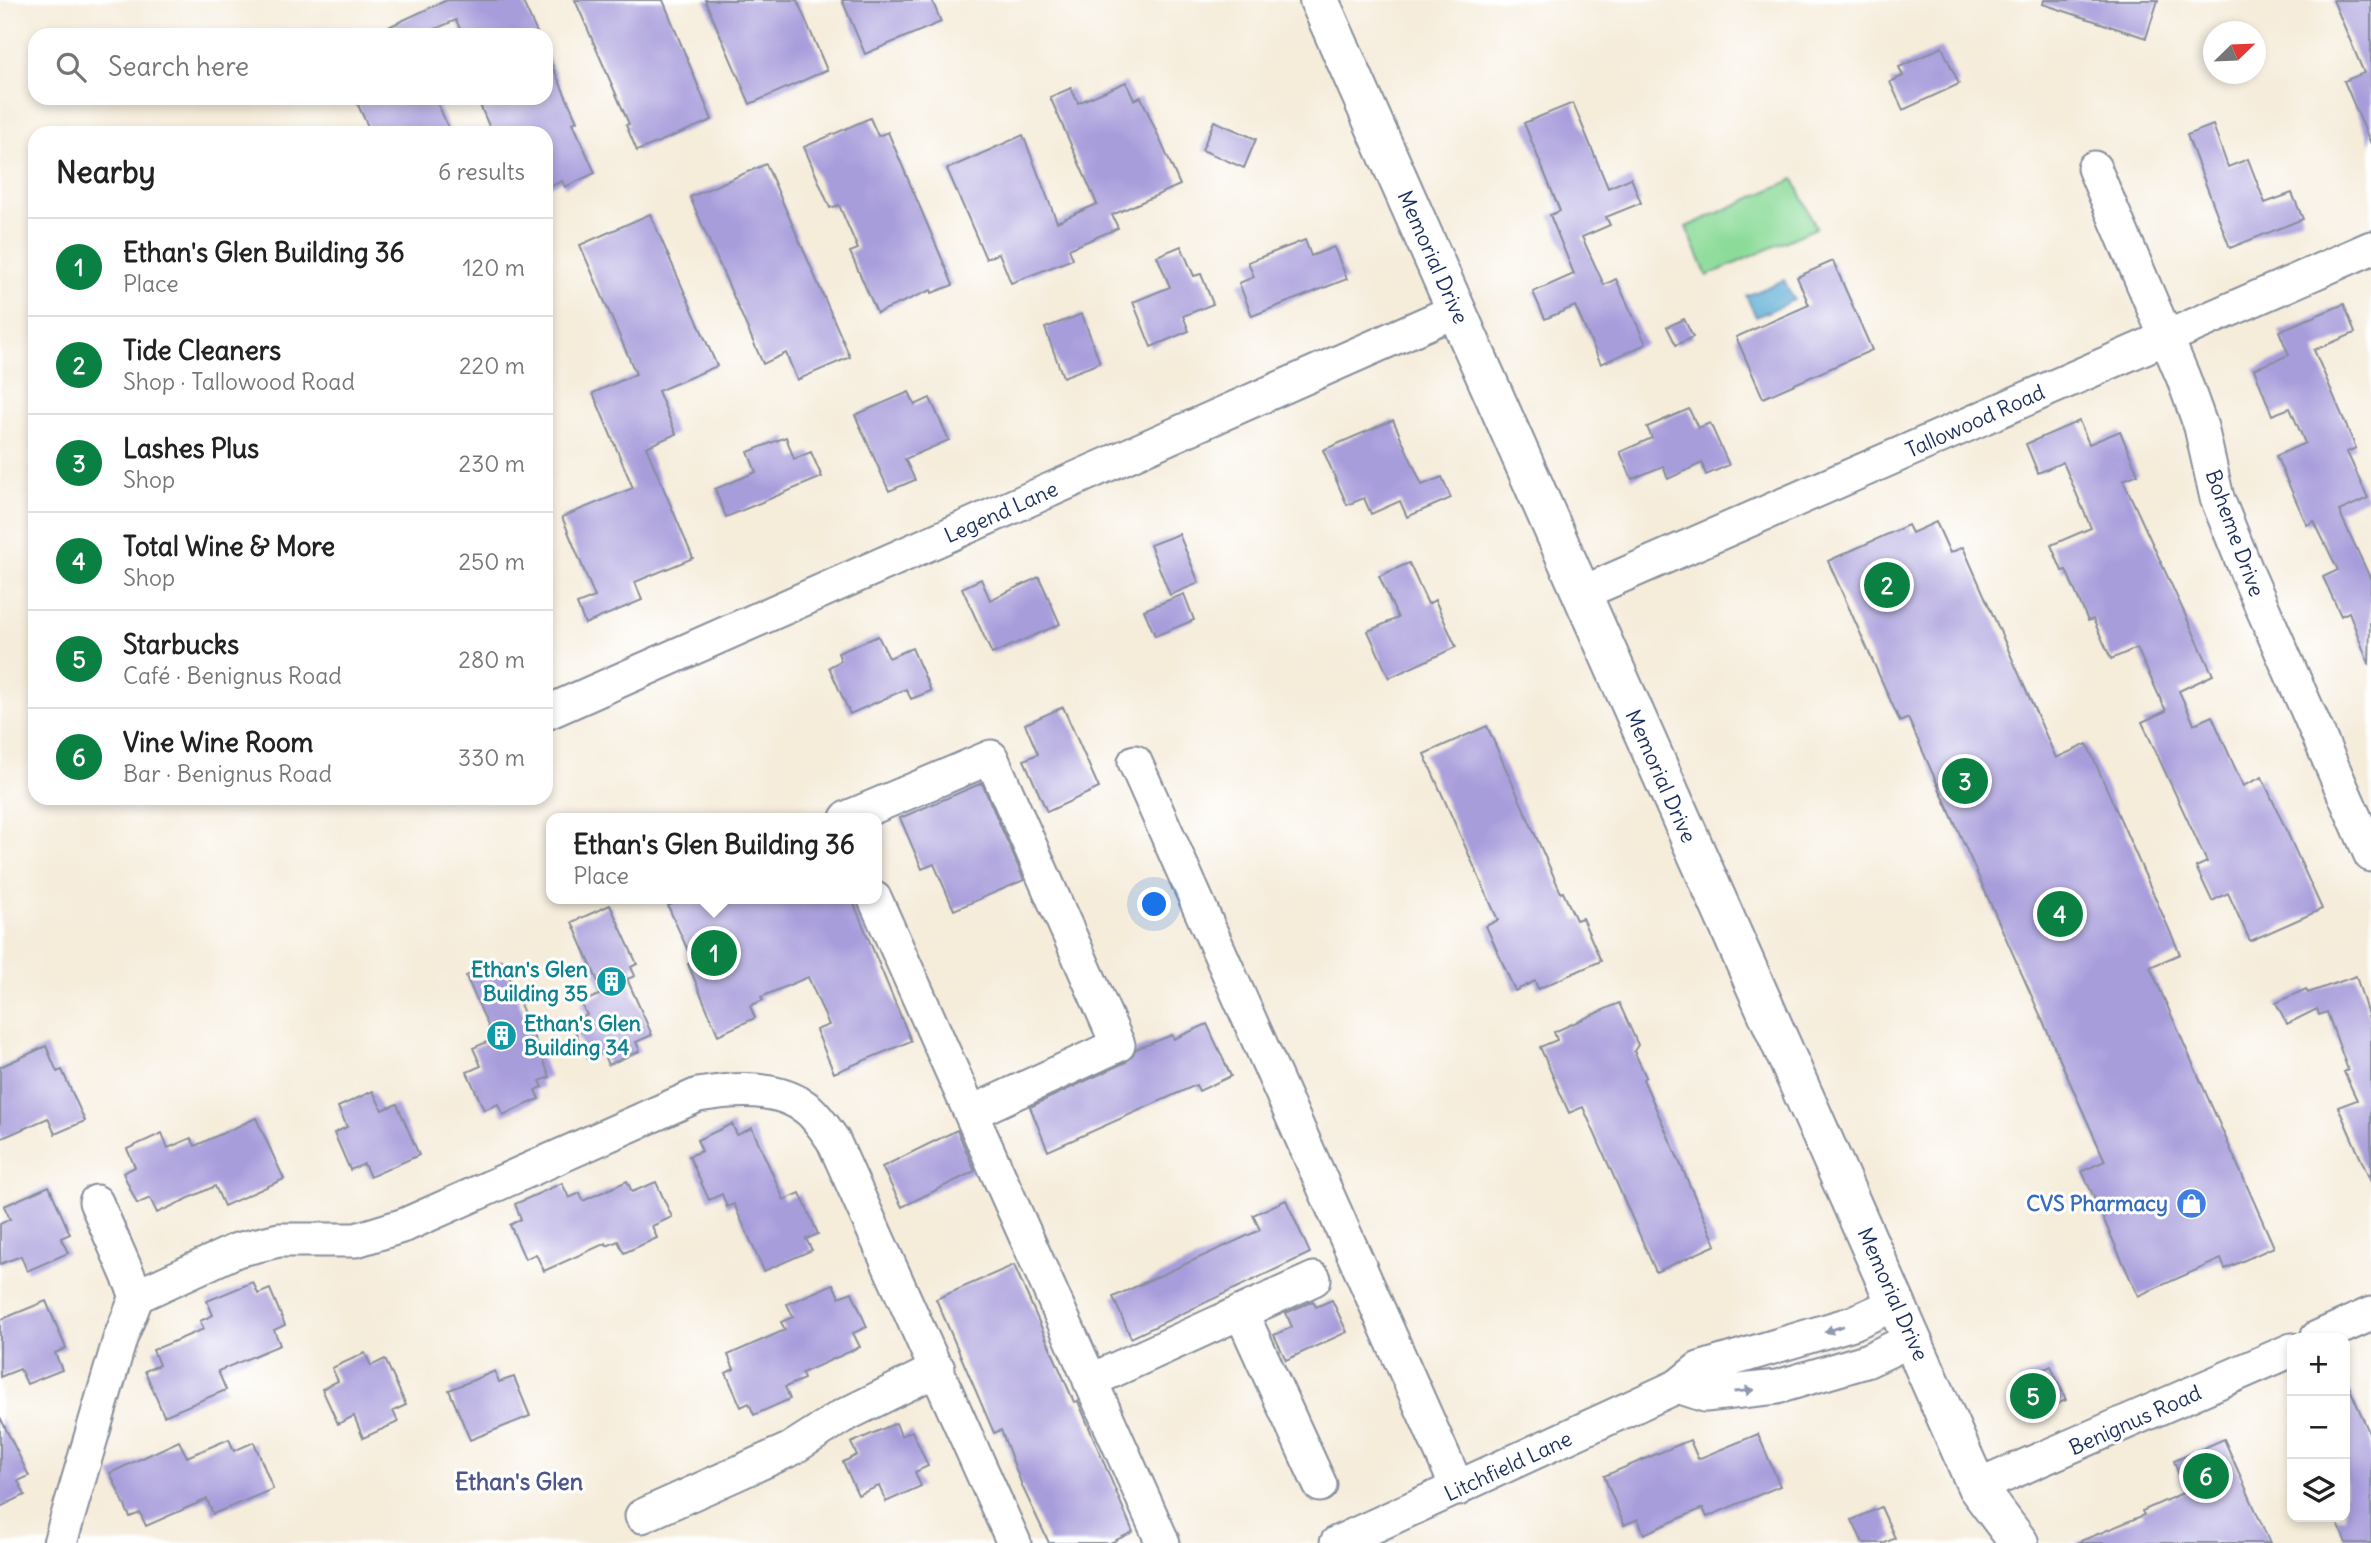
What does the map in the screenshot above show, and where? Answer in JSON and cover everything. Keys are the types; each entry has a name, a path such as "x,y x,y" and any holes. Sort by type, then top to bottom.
{"main road":[{"name":"Memorial Drive","path":"1319,0 1977,1488 2019,1543"}],"street":[{"name":"Boheme Drive","path":"2094,168 2201,427 2217,498 2248,575 2371,855"},
{"name":"Tallowood Road","path":"1580,594 2371,248"},
{"name":"Legend Lane","path":"553,710 1457,310"},
{"path":"859,813 991,757 1118,1045 971,1113"},
{"path":"1135,762 1458,1489"},
{"path":"877,904 1163,1543"},
{"path":"60,1543 120,1339 137,1296 237,1250 279,1240 356,1240 405,1225 698,1094 734,1089 773,1093 808,1110 833,1140 1014,1543"},
{"path":"96,1202 137,1296"},
{"path":"1090,1381 1314,1279"},
{"name":"Litchfield Lane","path":"1337,1543 1678,1385 1699,1369 1853,1323 1897,1303"},
{"path":"1241,1312 1320,1485"},
{"path":"2328,1333 2371,1314"},
{"path":"1678,1385 1704,1395 1777,1387 1866,1360 1913,1339"},
{"name":"Benignus Road","path":"1977,1488 2287,1352"},
{"path":"642,1516 791,1449 875,1399 938,1369"}],"green space":[{"path":"1794,179 1816,228 1707,276 1686,227"}],"water":[{"path":"1784,280 1794,300 1756,317 1746,296"}],"building":[{"path":"447,0 522,0 535,28 460,28 456,20 437,28 386,28"},
{"path":"575,0 663,0 712,120 637,151 626,125 629,124"},
{"path":"705,0 797,0 827,70 750,104"},
{"path":"842,0 932,0 941,22 865,54"},
{"path":"2044,0 2158,0 2146,38 2043,4"},
{"path":"2333,0 2371,0 2371,144 2344,81 2364,73"},
{"path":"1942,47 1959,84 1903,110 1890,82 1903,76 1899,67"},
{"path":"553,68 577,121 573,123 595,173 565,187 562,181 553,185 553,126 489,126 480,105 553,105"},
{"path":"1126,82 1134,100 1141,97 1180,185 1112,215 1118,228 1069,249 1073,259 1011,283 999,253 986,259 947,169 1023,135 1057,222 1097,204 1050,97 1071,88 1078,103"},
{"path":"1573,103 1608,188 1631,178 1641,203 1606,217 1610,225 1582,237 1604,285 1616,279 1646,344 1601,364 1575,306 1545,319 1533,292 1574,274 1550,215 1560,211 1524,123"},
{"path":"358,105 438,105 448,126 368,126"},
{"path":"870,118 878,136 888,132 953,285 932,293 931,290 877,313 850,252 858,249 839,205 830,208 804,147"},
{"path":"1214,121 1256,139 1244,168 1202,150"},
{"path":"2213,125 2228,167 2248,159 2265,203 2292,193 2303,219 2230,248 2187,135"},
{"path":"766,164 850,357 797,380 786,353 763,364 690,197"},
{"path":"650,214 717,366 658,391 676,434 646,447 693,558 635,582 642,600 585,624 577,604 595,597 562,517 633,488 593,393 636,374 580,245"},
{"path":"1305,240 1311,256 1334,247 1347,279 1252,316 1239,283 1254,277 1248,262"},
{"path":"1181,246 1194,276 1201,274 1213,304 1183,316 1189,331 1151,347 1133,302 1170,287 1157,256"},
{"path":"1833,261 1872,350 1763,398 1736,337 1809,305 1797,277"},
{"path":"2344,304 2355,333 2314,350 2356,448 2347,452 2368,498 2339,511 2371,580 2369,665 2349,612 2341,616 2323,577 2338,570 2314,521 2307,525 2276,456 2305,443 2290,408 2272,415 2254,369 2289,355 2279,331"},
{"path":"1082,314 1100,363 1063,377 1045,328"},
{"path":"1684,319 1693,337 1676,345 1667,327"},
{"path":"909,392 915,405 930,398 949,440 905,459 915,480 889,491 855,415"},
{"path":"1689,409 1698,428 1710,423 1729,465 1706,475 1702,463 1668,479 1663,466 1632,479 1620,452 1652,438 1647,427"},
{"path":"1393,420 1422,485 1442,477 1451,498 1407,517 1400,501 1371,514 1364,498 1347,505 1323,450"},
{"path":"2079,421 2089,444 2120,431 2138,474 2123,480 2213,675 2179,691 2194,724 2212,716 2243,786 2262,777 2322,909 2250,941 2228,893 2212,901 2196,867 2207,862 2142,722 2166,711 2137,648 2111,659 2093,619 2088,621 2066,570 2062,571 2051,545 2091,528 2063,462 2038,473 2026,444"},
{"path":"786,437 794,459 811,452 822,477 726,517 715,489 756,472 748,452"},
{"path":"1936,522 1950,553 1963,547 2056,758 2087,744 2180,954 2150,967 2274,1247 2225,1269 2221,1259 2138,1296 2082,1171 2105,1161 1908,718 1900,722 1828,561 1908,525 1912,533"},
{"path":"1179,534 1199,583 1170,595 1150,545"},
{"path":"1409,563 1428,604 1435,600 1456,647 1389,678 1368,631 1398,618 1379,576"},
{"path":"1039,577 1060,624 992,654 962,588 981,579 990,600"},
{"path":"1184,594 1194,620 1155,636 1144,610"},
{"path":"878,636 889,658 912,648 931,691 911,699 906,689 850,714 829,667 841,661 838,653"},
{"path":"1063,707 1099,788 1047,812 1024,760 1038,754 1025,724"},
{"path":"1487,726 1561,893 1563,892 1576,920 1582,918 1601,961 1538,989 1535,981 1515,991 1486,926 1498,920 1424,754"},
{"path":"982,783 1024,880 954,910 934,864 922,869 900,818"},
{"path":"854,904 911,1041 834,1073 816,1030 829,1025 808,977 761,997 763,1000 750,1006 755,1018 718,1035 688,964 693,962 668,906"},
{"name":"Ethan's Glen Building 35","path":"610,905 637,964 631,967 635,976 627,979 652,1035 636,1042 640,1051 608,1065 603,1053 588,1060 571,1022 587,1015 581,1003 603,993 572,922"},
{"name":"Ethan's Glen Building 34","path":"502,960 550,1077 540,1081 543,1087 535,1090 539,1099 503,1115 498,1104 484,1110 467,1072 481,1066 473,1048 494,1039 466,976"},
{"path":"2356,976 2371,1025 2371,1182 2338,1107 2357,1100 2344,1072 2348,1070 2327,1012 2319,1015 2317,1009 2287,1024 2276,1003 2306,989 2308,993"},
{"path":"1619,1003 1638,1045 1634,1051 1646,1077 1643,1079 1716,1245 1656,1272 1583,1107 1569,1113 1540,1047 1557,1040 1554,1032"},
{"path":"1207,1024 1231,1076 1199,1091 1196,1085 1048,1151 1030,1107 1126,1062 1136,1049 1172,1035 1174,1039"},
{"path":"46,1046 57,1072 62,1070 85,1121 55,1134 48,1118 0,1139 0,1067"},
{"path":"373,1091 382,1110 397,1104 419,1155 370,1177 364,1164 350,1170 334,1133 347,1127 338,1107"},
{"path":"256,1118 284,1179 224,1206 215,1186 157,1213 150,1198 137,1204 123,1173 135,1167 127,1149 162,1133 168,1148 191,1138 195,1146"},
{"path":"732,1124 737,1135 752,1128 784,1200 800,1193 818,1234 806,1239 812,1250 764,1271 734,1204 727,1207 722,1194 709,1200 689,1156 702,1151 697,1140"},
{"path":"957,1130 975,1171 902,1207 882,1167"},
{"path":"627,1181 632,1192 656,1182 672,1217 652,1226 657,1238 624,1253 618,1241 607,1246 606,1243 544,1271 536,1254 525,1259 510,1225 521,1219 515,1204 562,1183 569,1198 580,1193 583,1201"},
{"path":"49,1186 70,1234 61,1238 68,1253 27,1271 21,1256 0,1264 0,1224 10,1219 4,1206"},
{"path":"1286,1200 1310,1253 1131,1338 1113,1297 1260,1230 1253,1215"},
{"path":"1014,1265 1074,1402 1078,1401 1133,1532 1110,1543 1049,1543 1023,1488 1001,1430 994,1433 936,1299"},
{"path":"253,1282 258,1294 270,1289 285,1325 274,1330 280,1345 218,1371 226,1390 164,1416 145,1371 159,1365 153,1350 204,1329 200,1321 213,1315 207,1301"},
{"path":"833,1284 839,1297 852,1292 867,1327 853,1333 860,1347 802,1373 804,1379 785,1387 790,1399 754,1415 749,1403 741,1407 726,1373 734,1369 728,1355 785,1330 781,1322 793,1317 787,1304"},
{"path":"1332,1300 1347,1332 1286,1360 1274,1335 1292,1327 1286,1313 1313,1301 1316,1307"},
{"path":"46,1301 66,1348 55,1353 62,1370 27,1384 20,1369 0,1377 0,1320"},
{"path":"365,1353 371,1366 385,1359 406,1405 393,1411 398,1422 363,1438 354,1416 338,1424 322,1389 338,1381 332,1368"},
{"path":"2051,1366 2066,1400 2033,1415 2018,1381"},
{"path":"495,1371 499,1382 514,1377 530,1416 470,1440 449,1390"},
{"path":"2350,1389 2371,1437 2371,1543 2346,1543 2337,1522 2350,1522"},
{"path":"0,1417 29,1476 18,1481 25,1495 0,1507"},
{"path":"896,1423 901,1436 912,1431 928,1466 915,1472 921,1486 886,1502 879,1486 858,1495 843,1462 857,1455 851,1443"},
{"path":"1758,1434 1780,1486 1707,1517 1703,1508 1644,1534 1638,1519 1624,1525 1604,1476 1690,1440 1698,1459"},
{"path":"229,1439 234,1451 254,1442 273,1489 213,1514 207,1499 146,1526 140,1513 130,1517 110,1473 179,1441 187,1457"},
{"path":"2224,1439 2270,1543 2076,1543 2144,1515 2142,1511 2185,1492 2174,1461"},
{"path":"1881,1507 1895,1538 1885,1543 1863,1543 1852,1520"}],"place":[{"name":"Tide Cleaners","path":"1887,585"},
{"name":"Lashes Plus","path":"1965,781"},
{"name":"Total Wine & More","path":"2060,914"},
{"name":"Ethan's Glen Building 36","path":"714,953"},
{"name":"Ethan's Glen Building 35","path":"611,981"},
{"name":"Ethan's Glen Building 34","path":"501,1035"},
{"name":"CVS Pharmacy","path":"2191,1203"},
{"name":"Starbucks","path":"2033,1396"},
{"name":"Vine Wine Room","path":"2206,1476"}],"district":[{"name":"Ethan's Glen","path":"519,1481"}]}
